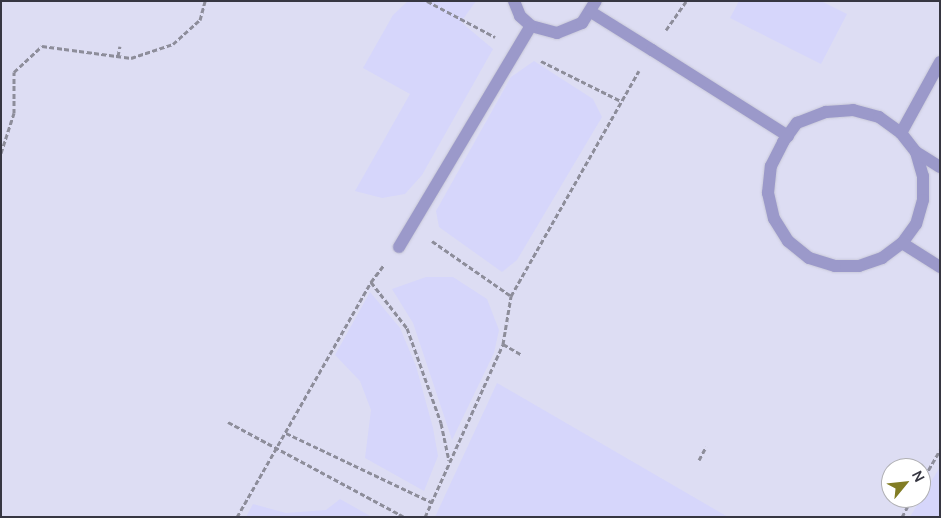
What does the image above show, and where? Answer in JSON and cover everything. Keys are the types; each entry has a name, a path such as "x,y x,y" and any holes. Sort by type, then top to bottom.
{"street":[{"path":"514,1 520,16 531,26 557,33 582,23 594,7 652,50 788,136"},
{"path":"398,247 531,26"},
{"path":"901,133 940,62"},
{"path":"916,152 923,176 923,200 916,224 902,243 882,258 859,266 835,266 809,258 788,241 774,219 768,193 771,166 797,123 826,112 853,110 879,117 901,133 916,152 940,166"},
{"path":"902,243 940,267"}],"path":[{"path":"1,153 14,113 14,72 42,46 131,58 173,44 200,20 205,1"},
{"path":"425,517 503,344 511,296 652,50 686,1"},
{"path":"118,56 120,46"},
{"path":"411,226 511,296"},
{"path":"237,517 371,282 407,328 441,423 450,461"},
{"path":"503,344 522,355"},
{"path":"228,422 404,517"},
{"path":"286,432 431,502"},
{"path":"699,460 706,447"},
{"path":"931,466 940,450"}],"shaded area":[{"path":"1,1 940,1 940,517 1,517"},
{"path":"408,1 476,1 461,22 493,49 422,175 405,194 382,198 355,191 410,94 363,68 393,15"},
{"path":"739,1 821,1 847,14 821,64 730,18"},
{"path":"534,61 593,99 602,117 517,260 502,272 439,227 436,211 511,77"},
{"path":"426,277 453,277 487,299 499,330 494,353 452,440 413,323 392,289"},
{"path":"370,292 400,328 416,366 433,428 438,456 424,491 365,458 371,410 360,381 335,355"},
{"path":"497,383 504,387 728,517 435,517"},
{"path":"940,467 940,517 910,517 915,508 931,508 931,482"},
{"path":"340,499 372,517 246,517 253,504 286,513 326,510"}]}
